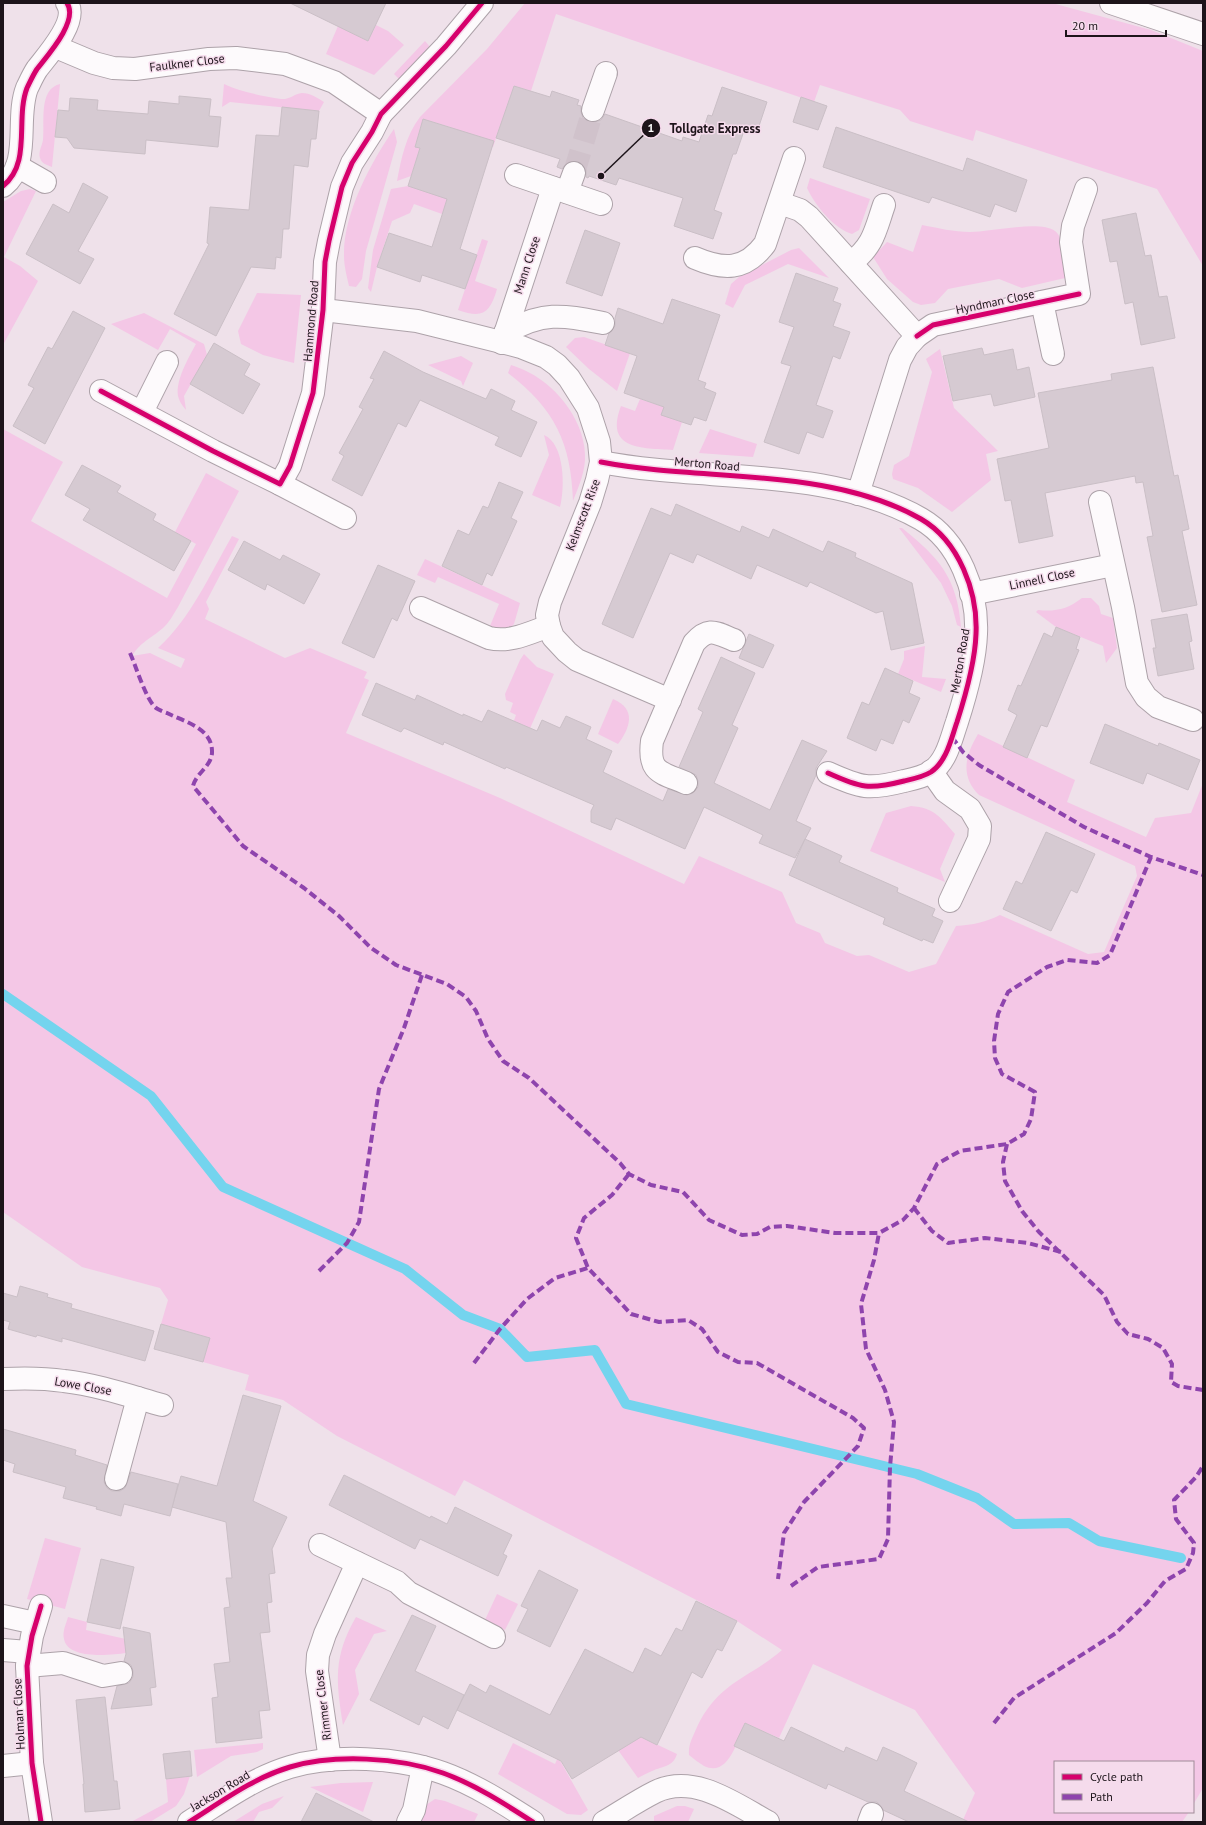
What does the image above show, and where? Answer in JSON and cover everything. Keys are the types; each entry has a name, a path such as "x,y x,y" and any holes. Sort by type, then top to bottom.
{"street":[{"path":"3,186 17,166 20,155 24,100 27,89 36,71 56,47 69,13 67,3"},
{"name":"Hammond Road","path":"280,484 290,466 313,393 323,310 325,262 342,187 352,163 372,132 381,114 446,46 482,3"},
{"path":"1111,3 1203,34"},
{"name":"Faulkner Close","path":"56,47 113,68 135,69 209,59 242,58 285,64 334,82 381,114"},
{"path":"593,110 606,73"},
{"path":"695,258 709,264 727,266 741,264 755,256 765,244 794,158"},
{"path":"17,166 45,182"},
{"path":"516,175 564,184 601,204"},
{"name":"Mann Close","path":"503,338 564,184"},
{"name":"Hyndman Close","path":"858,494 900,360 906,347 917,336 933,325 1079,294 1071,242 1073,226 1086,189"},
{"path":"780,203 800,210 809,217 917,336"},
{"path":"851,263 862,255 870,245 884,205"},
{"path":"1042,302 1053,354"},
{"name":"Kelmscott Rise","path":"323,310 417,322 503,338 546,357 557,365 569,378 588,408 599,442 601,462 590,504 550,602 547,615 549,626 559,646 578,660 670,700"},
{"path":"503,338 524,322 546,317 567,316 603,323"},
{"path":"142,412 167,362"},
{"path":"101,391 213,451 345,518"},
{"name":"Merton Road","path":"601,462 633,468 794,482 830,487 858,494 904,511 935,528 946,540 962,565 976,616 976,635 971,670 961,711 945,756 931,771 915,779 870,788 857,785 828,773"},
{"path":"1100,502 1137,683 1146,697 1158,707 1193,720"},
{"name":"Linnell Close","path":"971,594 1113,565"},
{"path":"421,608 489,638 500,640 512,639 549,626"},
{"path":"686,783 659,772 652,765 650,756 652,741 694,643 701,635 707,632 714,632 734,640"},
{"path":"931,771 945,791 970,808 980,826 979,839 950,900"},
{"name":"Lowe Close","path":"3,1379 30,1378 64,1381 98,1387 162,1405"},
{"path":"116,1479 138,1398"},
{"path":"320,1545 397,1582 409,1593 494,1637"},
{"name":"Rimmer Close","path":"330,1760 318,1671 318,1655 325,1634 357,1563"},
{"name":"Holman Close","path":"3,1616 38,1615 27,1659 32,1763 41,1822"},
{"path":"3,1650 27,1659"},
{"name":"Holman Close","path":"27,1659 63,1663 75,1666 92,1674 103,1676 122,1674"},
{"name":"Jackson Road","path":"189,1822 234,1793 260,1779 290,1767 330,1760 382,1761 443,1773 478,1790 533,1822"},
{"path":"3,1766 32,1763"},
{"path":"408,1822 414,1810 423,1768"},
{"path":"604,1822 656,1792 672,1787 689,1786 708,1791 768,1822"}],"shaded area":[{"path":"525,3 1052,3 1151,30 1203,51 1203,266 1157,189 976,130 973,141 910,121 900,110 820,85 814,102 556,14 531,91 514,86 493,147 449,133 450,127 423,119 415,146 420,148 411,176 397,181 402,156 408,139 420,117 487,49"},
{"path":"376,25 388,31 404,45 374,75 326,54 338,26 368,41"},
{"path":"425,41 430,47 400,80 394,74"},
{"path":"60,84 52,167 42,162 39,154 43,140 45,99 48,92 53,87"},
{"path":"224,84 259,95 281,99 287,99 305,93 324,102 319,111 230,102 222,107"},
{"path":"394,129 397,142 366,251 362,279 356,287 349,286 344,256 348,223 360,189 376,157"},
{"path":"810,178 870,199 859,230 852,234 838,227 826,216 815,202 807,188"},
{"path":"408,186 448,199 442,214 414,204 410,213 392,221 377,267 371,292 368,288 373,250 391,189"},
{"path":"30,189 36,191 4,257 20,266 38,281 3,345 3,202 21,191"},
{"path":"922,225 952,231 970,232 1027,226 1048,228 1055,231 1061,240 1065,278 1022,288 999,279 948,289 935,303 921,305 913,302 887,279 873,257 887,242 913,252"},
{"path":"482,239 488,241 475,281 497,289 488,309 479,314 467,313 458,310"},
{"path":"799,248 829,278 788,264 745,285 733,308 725,304 731,284 739,277 791,250"},
{"path":"257,293 301,295 294,363 263,355 241,344 238,331"},
{"path":"144,313 204,344 207,355 184,396 186,410 179,400 178,386 183,371 196,344 170,329 158,350 111,324"},
{"path":"584,337 630,353 617,391 589,369 566,347 575,338"},
{"path":"940,349 954,408 998,451 986,454 991,480 952,512 918,488 893,479 892,474 894,465 909,456 932,372 926,359"},
{"path":"461,356 473,363 463,386 461,381 428,365"},
{"path":"511,365 528,372 550,387 569,408 576,421 584,447 585,460 582,476 573,501 569,462 557,429 549,414 538,400 508,373"},
{"path":"640,399 664,407 662,415 682,422 673,450 638,447 629,444 622,439 618,431 617,420 621,406 635,411"},
{"path":"3,429 63,462 31,521 167,598 196,544 175,532 206,473 239,491 171,619 161,630 140,646 132,656 150,653 181,668 185,659 158,648 170,636 190,609 232,536 239,539 206,602 209,609 205,619 285,658 310,648 367,672 364,678 369,680 346,733 500,798 684,884 699,856 782,892 796,923 820,933 825,943 857,956 869,955 909,972 936,964 956,926 979,923 1000,915 1088,954 1104,952 1137,876 1135,866 979,795 969,781 966,766 970,750 978,734 1075,780 1067,802 1146,837 1155,818 1191,813 1203,783 1203,1788 1194,1803 1194,1761 1054,1761 1054,1813 1188,1813 1182,1822 962,1822 975,1793 915,1710 813,1664 779,1738 745,1723 736,1747 726,1762 720,1767 713,1768 704,1766 689,1755 689,1751 692,1737 705,1712 725,1690 770,1660 782,1650 737,1621 464,1480 455,1496 337,1436 283,1400 245,1390 249,1375 203,1362 210,1338 161,1324 168,1300 160,1288 82,1267 3,1212"},
{"path":"710,429 757,444 753,457 699,453"},
{"path":"544,435 551,440 560,457 563,489 560,507 532,495 549,455"},
{"path":"899,528 902,528 926,549 944,570 955,595 961,627 957,625 952,606 941,583"},
{"path":"425,559 520,603 514,624 506,632 491,630 490,626 499,604 438,577 435,583 417,575"},
{"path":"1082,598 1091,598 1099,606 1101,614 1113,618 1117,648 1106,663 1103,646 1056,627 1036,612 1038,610 1050,611 1061,609 1072,605"},
{"path":"925,646 922,677 946,679 941,692 898,674 904,659 904,651"},
{"path":"524,654 537,667 554,674 528,733 512,726 516,715 510,712 513,703 506,700 505,694"},
{"path":"613,699 621,703 626,708 629,719 626,732 618,744 598,734"},
{"path":"911,806 932,811 941,818 955,834 940,869 945,882 870,851 886,813"},
{"path":"45,1538 81,1548 65,1609 27,1599"},
{"path":"497,1594 518,1604 505,1630 485,1620"},
{"path":"68,1617 87,1622 86,1630 130,1640 126,1653 91,1655 73,1650 67,1646 64,1639 64,1628"},
{"path":"356,1617 387,1631 374,1634 355,1670 359,1694 343,1725 339,1695 338,1670 343,1645"},
{"path":"639,1736 677,1754 673,1761 667,1766 638,1778 618,1750"},
{"path":"263,1743 263,1749 257,1752 231,1756 197,1777 194,1750"},
{"path":"513,1743 555,1764 558,1757 588,1810 581,1815 567,1814 498,1774"},
{"path":"190,1776 184,1794 176,1806 150,1822 131,1822 168,1802 166,1779"},
{"path":"373,1782 363,1812 310,1787 341,1783"},
{"path":"284,1796 272,1808 259,1812 253,1822 233,1822 262,1804"},
{"path":"435,1799 445,1801 478,1814 474,1822 418,1822 426,1805"},
{"path":"677,1806 685,1806 694,1809 688,1822 654,1822 654,1816"}],"building":[{"path":"290,3 386,3 368,41"},
{"path":"514,86 550,97 552,91 579,100 577,105 581,106 583,118 589,122 601,120 605,114 682,141 683,137 699,142 708,115 712,116 722,87 767,102 757,132 745,128 736,154 733,154 714,210 722,213 713,239 674,226 683,198 619,178 616,185 589,176 588,178 586,177 584,165 579,161 572,161 566,164 562,169 557,167 560,159 496,138"},
{"path":"179,96 211,99 209,116 221,117 218,147 146,140 145,154 74,148 67,138 55,137 58,110 69,111 70,98 98,100 97,110 148,114 149,101 179,104"},
{"path":"801,97 827,106 818,130 793,122"},
{"path":"282,107 319,111 316,139 311,139 308,167 294,165 289,229 283,229 281,258 276,257 275,269 251,267 216,336 174,314 209,244 207,243 210,207 249,210 256,135 279,136"},
{"path":"423,119 494,141 460,249 477,255 465,289 422,275 420,282 377,267 389,233 432,247 447,199 408,186 420,148 415,147"},
{"path":"836,127 963,171 967,158 1027,180 1016,212 995,204 990,217 932,197 929,203 823,167"},
{"path":"83,183 108,197 78,251 94,259 80,284 26,254 53,204 69,213"},
{"path":"1136,213 1145,256 1151,255 1159,297 1167,296 1175,338 1141,345 1133,302 1125,304 1117,261 1110,262 1102,220"},
{"path":"585,230 620,243 602,296 566,283"},
{"path":"796,273 838,288 833,301 841,304 833,326 850,332 840,359 833,356 816,405 833,411 823,438 807,432 799,454 764,442 791,366 781,363 794,327 779,322"},
{"path":"672,299 720,315 698,380 706,383 704,388 716,393 706,421 694,417 691,425 661,415 664,407 624,393 637,356 605,345 609,333 615,326 615,318 618,308 663,324"},
{"path":"73,311 105,328 45,444 13,426 34,388 28,385 48,347 52,349"},
{"path":"214,343 250,364 244,375 260,384 243,414 190,384"},
{"path":"982,348 984,355 1013,349 1017,370 1029,367 1035,397 994,406 991,394 953,401 943,356"},
{"path":"384,351 423,372 486,399 491,389 515,401 511,410 537,422 521,457 495,445 499,437 420,400 406,427 398,423 362,496 332,480 344,456 339,453 363,409 359,407 374,379 370,378"},
{"path":"1153,367 1174,476 1178,475 1189,529 1182,531 1197,605 1162,612 1147,537 1153,536 1143,482 1136,483 1135,476 1045,493 1053,536 1019,543 1011,500 1005,501 997,459 1049,448 1038,393 1112,380 1111,374"},
{"path":"82,465 121,486 117,492 156,514 153,520 191,541 174,571 83,520 90,509 65,495"},
{"path":"499,482 523,492 511,518 517,521 492,576 487,573 482,585 442,566 458,530 469,535 483,506 488,508"},
{"path":"676,504 740,532 742,526 769,538 773,529 823,552 828,541 856,553 855,557 912,583 924,643 891,650 883,611 876,613 810,582 807,587 757,565 751,579 697,554 693,563 670,553 633,638 602,624 651,508 671,516"},
{"path":"244,541 280,560 283,555 320,574 304,604 267,584 265,590 228,570"},
{"path":"378,565 415,581 397,621 392,618 374,658 342,643"},
{"path":"1187,614 1192,641 1189,642 1194,669 1158,676 1153,648 1156,648 1151,620"},
{"path":"1056,627 1080,637 1076,649 1079,650 1047,727 1041,725 1027,758 1003,747 1017,715 1008,710 1018,685 1021,686 1044,633 1052,637"},
{"path":"749,634 774,645 763,668 739,658"},
{"path":"721,657 755,673 732,725 738,728 714,783 770,810 802,740 827,751 816,768 816,775 796,821 811,828 795,858 759,843 763,835 704,807 685,849 616,818 611,830 591,822 591,811 594,805 506,767 505,769 444,742 443,745 404,728 401,732 362,715 376,683 415,700 417,695 463,716 463,714 482,722 488,710 537,731 542,720 560,728 566,716 591,727 586,739 612,751 603,772 663,801 668,789 687,795 693,793 698,787 696,775 679,767 703,712 698,709"},
{"path":"885,668 913,681 909,693 920,698 909,723 903,720 893,744 881,739 876,751 847,738 862,702 869,705"},
{"path":"1105,724 1158,746 1159,743 1200,760 1188,790 1147,773 1143,784 1090,763"},
{"path":"1046,832 1095,854 1077,893 1071,890 1051,931 1003,909 1016,881 1022,884"},
{"path":"805,839 842,856 839,862 898,888 897,892 935,909 932,916 943,921 933,943 923,939 922,941 883,924 885,918 789,875"},
{"path":"20,1286 48,1294 47,1297 72,1304 71,1308 154,1331 145,1361 62,1338 62,1342 37,1335 36,1337 8,1329 10,1322 3,1320 3,1293 17,1297"},
{"path":"161,1324 210,1338 203,1362 154,1349"},
{"path":"243,1395 281,1406 253,1501 287,1517 272,1549 275,1573 269,1574 272,1602 267,1603 270,1632 260,1633 270,1710 259,1711 262,1738 216,1743 212,1698 218,1697 214,1664 230,1662 224,1608 230,1607 226,1578 232,1578 226,1522 172,1507 181,1476 217,1486"},
{"path":"3,1429 76,1450 75,1455 107,1465 104,1482 107,1488 112,1491 120,1491 125,1488 131,1472 178,1484 170,1516 124,1504 121,1516 96,1509 97,1507 63,1498 66,1487 13,1472 15,1464 3,1460"},
{"path":"344,1475 430,1518 431,1516 447,1524 455,1507 512,1535 503,1554 507,1556 498,1576 420,1539 415,1549 329,1505"},
{"path":"101,1559 134,1567 120,1629 87,1622"},
{"path":"539,1570 578,1590 550,1647 517,1631 528,1609 521,1606"},
{"path":"696,1601 737,1621 722,1651 717,1649 702,1678 692,1672 657,1745 641,1737 572,1779 561,1761 457,1710 470,1684 486,1693 490,1685 550,1715 585,1649 633,1673 645,1648 661,1656 676,1628 682,1631"},
{"path":"412,1615 436,1626 415,1671 464,1695 448,1729 423,1716 419,1725 370,1700"},
{"path":"123,1627 150,1633 156,1687 150,1688 152,1705 111,1709 117,1686 129,1683 133,1677 131,1665 124,1661 126,1654"},
{"path":"105,1697 114,1781 117,1781 120,1809 85,1812 84,1784 76,1700"},
{"path":"745,1723 784,1741 791,1727 844,1752 846,1747 877,1761 883,1747 917,1763 904,1791 969,1822 909,1822 883,1810 877,1802 868,1802 828,1784 826,1789 734,1746"},
{"path":"190,1751 192,1776 166,1779 163,1754"},
{"path":"316,1793 374,1822 301,1822"}],"waterway":[{"path":"3,994 151,1096 223,1187 405,1269 463,1315 500,1329 527,1357 595,1350 626,1404 917,1474 977,1498 1014,1524 1069,1523 1099,1541 1181,1558"}],"tunnel":[{"path":"574,173 593,110"}],"marked path":[{"path":"130,653 145,691 152,704 156,708 197,727 208,737 211,744 211,758 197,777 193,786 243,846 304,888 339,916 371,948 396,965 447,984 466,997 476,1011 488,1039 503,1061 529,1078 620,1163 629,1174 651,1185 683,1192 709,1220 742,1235 757,1234 770,1227 787,1226 835,1233 879,1233 903,1220 914,1208 937,1164 960,1151 1007,1144 1024,1134 1031,1119 1035,1092 1002,1074 995,1058 994,1041 998,1014 1008,992 1047,967 1067,960 1097,963 1110,955 1151,857"},
{"path":"952,737 963,752 979,765 1084,827 1151,857 1203,875"},
{"path":"319,1271 347,1243 359,1222 379,1089 404,1028 422,975"},
{"path":"1007,1144 1003,1162 1005,1181 1022,1211 1039,1232 1104,1295 1117,1322 1128,1334 1148,1339 1163,1348 1172,1364 1171,1382 1178,1386 1203,1390"},
{"path":"629,1174 612,1195 584,1218 576,1238 588,1268 631,1314 659,1322 688,1320 702,1329 718,1352 738,1362 757,1363 853,1418 864,1428 858,1446 804,1502 784,1533 778,1579"},
{"path":"914,1208 932,1231 948,1243 985,1238 1028,1243 1061,1252"},
{"path":"791,1586 818,1567 879,1559 888,1539 890,1467 894,1422 885,1390 866,1349 861,1304 874,1260 879,1233"},
{"path":"474,1363 500,1329 527,1299 555,1278 588,1268"},
{"path":"994,1723 1014,1698 1116,1633 1147,1603 1165,1581 1186,1569 1193,1553 1194,1543 1176,1519 1174,1500 1196,1477 1203,1466"}],"cycle path":[{"path":"3,186 12,176 20,153 22,113 27,88 37,69 54,47 65,28 69,19 70,10 67,3"},
{"path":"101,391 213,451 280,484 290,466 313,393 323,310 325,262 342,187 352,163 372,132 381,114 446,46 482,3"},
{"path":"917,336 933,325 1079,294"},
{"path":"601,462 681,472 765,478 806,483 846,491 885,502 921,519 946,540 964,569 974,601 976,634 974,656 967,689 945,756 941,762 928,774 914,779 882,786 865,786 849,782 828,773"},
{"path":"41,1606 32,1636 27,1666 32,1763 41,1822"},
{"path":"189,1822 263,1777 290,1767 307,1763 346,1759 366,1759 407,1763 443,1773 478,1789 533,1822"}],"place":[{"name":"Tollgate Express","path":"601,176"}]}
